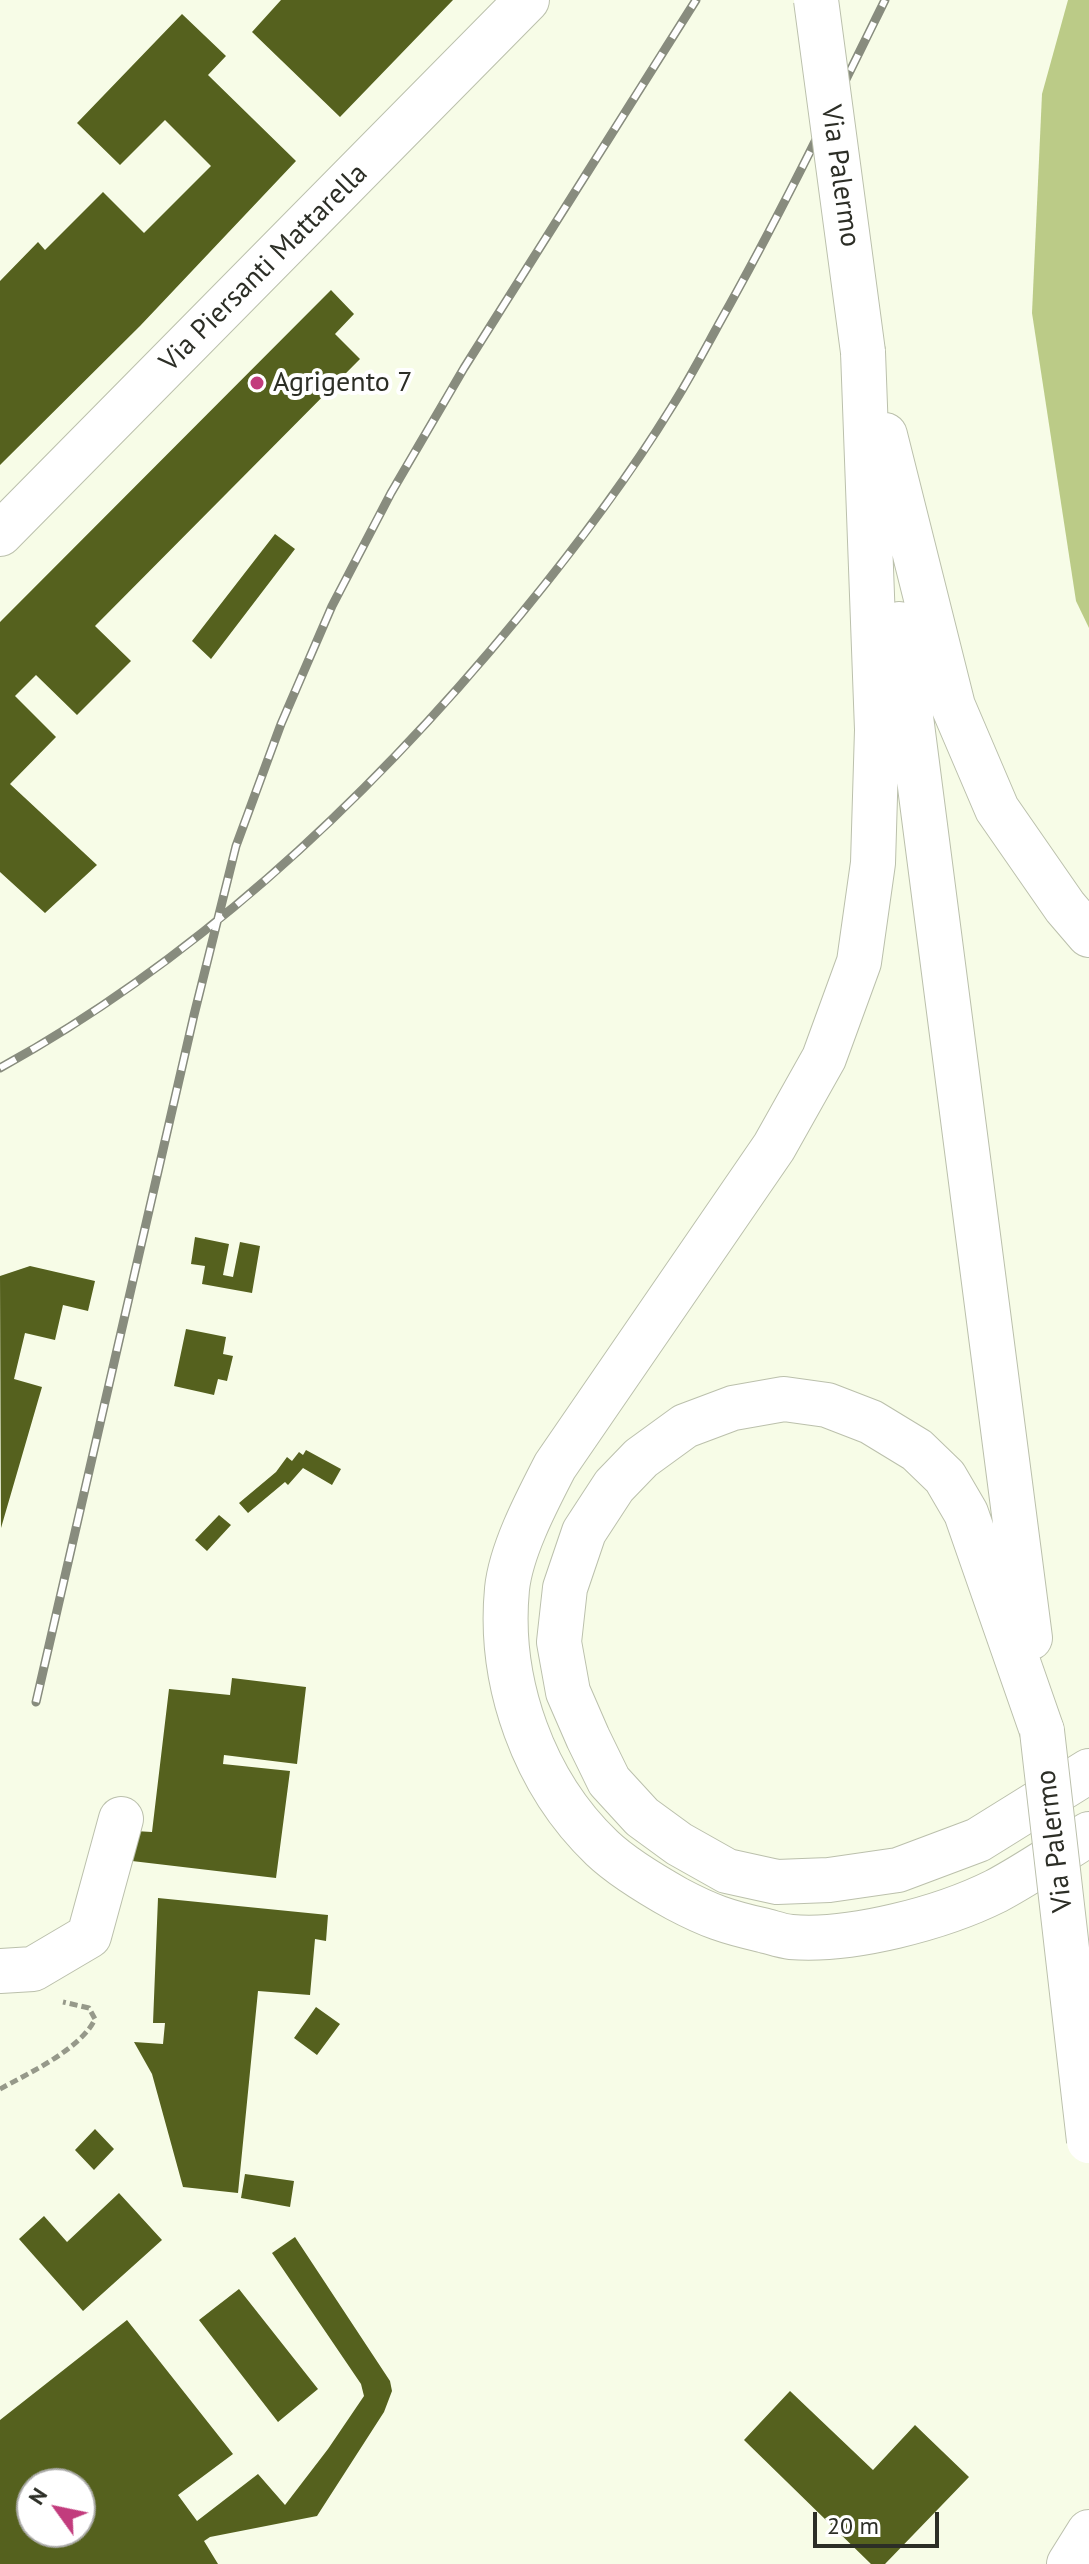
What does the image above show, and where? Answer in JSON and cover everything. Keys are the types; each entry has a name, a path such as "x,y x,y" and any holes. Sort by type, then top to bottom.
{"main road":[{"name":"Via Piersanti Mattarella","path":"0,534 527,0"},
{"name":"Via Palermo","path":"816,0 863,352"},
{"path":"863,352 953,706 997,809 1065,907 1089,935"},
{"path":"863,352 1042,1731"},
{"path":"863,352 877,744 873,863 859,962 824,1058 774,1147 555,1466 527,1521 507,1587 506,1644 514,1690 536,1756 559,1798 603,1849 653,1885 712,1918 790,1937 864,1933 924,1919 995,1891 1089,1834"},
{"path":"1042,1731 966,1513 945,1477 917,1450 871,1422 827,1405 784,1399 721,1412 685,1426 641,1458 614,1486 584,1532 565,1588 559,1642 568,1692 609,1781 642,1817 679,1844 727,1871 777,1882 829,1880 898,1870 978,1840 1089,1771"},
{"name":"Via Palermo","path":"1042,1731 1089,2141"},
{"path":"0,1971 33,1969 89,1936 121,1819"},
{"path":"1069,2564 1089,2532"}],"path":[{"path":"0,2089 69,2048 91,2028 95,2019 89,2008 53,2000"}],"green space":[{"path":"1068,0 1089,0 1089,628 1076,601 1032,313 1042,94"}],"building":[{"path":"281,0 453,0 340,117 252,32"},
{"path":"182,14 226,56 208,75 296,161 140,326 0,465 0,281 38,242 45,250 103,192 144,233 211,166 165,120 120,165 77,123"},
{"path":"331,290 354,314 335,334 360,359 95,626 131,661 77,715 36,675 15,696 56,737 10,784 97,865 45,913 0,872 0,622"},
{"path":"275,534 295,549 211,659 192,641"},
{"path":"195,1237 229,1244 223,1275 233,1277 240,1242 260,1246 252,1293 202,1284 205,1266 191,1264"},
{"path":"30,1266 95,1281 88,1311 63,1305 55,1340 25,1333 14,1379 42,1387 1,1528 0,1276"},
{"path":"186,1329 226,1337 223,1354 233,1356 227,1381 218,1379 214,1395 174,1386"},
{"path":"306,1450 341,1469 332,1485 303,1468 288,1485 285,1482 248,1513 239,1503 276,1472 287,1457 292,1461 299,1452 303,1455"},
{"path":"219,1515 231,1525 207,1551 195,1540"},
{"path":"232,1678 306,1687 297,1764 224,1755 223,1764 290,1771 276,1878 132,1861 135,1831 152,1832 169,1689 230,1695"},
{"path":"158,1898 328,1915 326,1941 315,1939 310,1995 258,1991 238,2193 183,2187 152,2074 134,2042 163,2044 165,2023 153,2023"},
{"path":"316,2007 340,2024 317,2055 294,2038"},
{"path":"95,2129 114,2149 94,2170 75,2150"},
{"path":"245,2174 294,2181 290,2207 241,2198"},
{"path":"119,2193 162,2240 83,2311 19,2239 44,2216 67,2242"},
{"path":"295,2237 390,2381 392,2391 384,2412 317,2516 210,2537 204,2541 218,2564 0,2564 0,2420 127,2320 233,2454 178,2495 197,2521 258,2474 285,2505 364,2396 361,2384 272,2253"},
{"path":"239,2289 318,2389 278,2422 199,2320"},
{"path":"790,2391 873,2470 915,2425 969,2477 885,2564 871,2564 744,2440"}],"railway":[{"path":"36,1702 194,1015 236,846 281,724 332,606 391,493 464,368 696,0"},
{"path":"0,1068 75,1024 147,975 282,866 407,744 521,614 618,488 684,387 784,202 885,0"}],"place":[{"name":"Agrigento 7","path":"257,383"}]}
